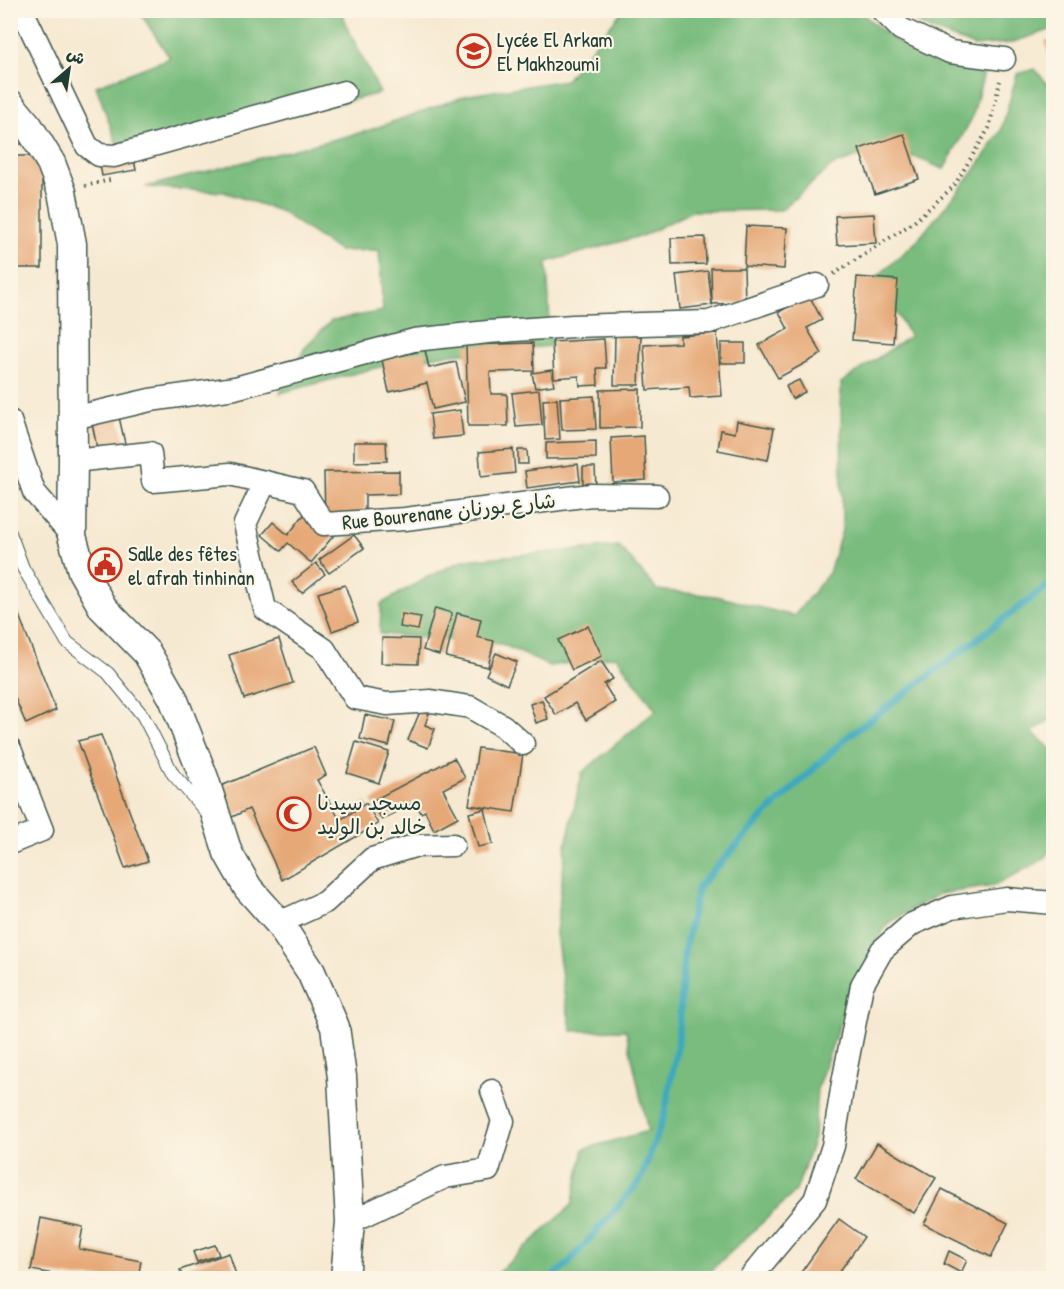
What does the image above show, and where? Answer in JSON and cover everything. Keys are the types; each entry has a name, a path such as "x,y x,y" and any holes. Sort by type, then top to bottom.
{"street":[{"path":"22,10 87,146 99,154 114,156 344,92"},
{"path":"882,10 901,29 950,52 1004,59"},
{"path":"10,104 29,127 51,163 62,192 72,244 72,536 81,571 103,608 147,653 172,698 204,778 228,853 248,888 279,923 311,972 335,1027 342,1077 350,1222 345,1278"},
{"path":"73,418 150,400 236,388 414,340 573,326 709,322 818,285"},
{"path":"10,421 34,492 72,536"},
{"name":"Rue Bourenane شارع بورنان","path":"73,461 150,453 153,481 230,474 303,491 324,524 405,519 591,495 657,496"},
{"path":"265,482 245,524 265,609 324,649 355,698 387,704 431,701 470,707 503,726 523,744"},
{"path":"10,749 42,830 10,843"},
{"path":"279,923 325,902 372,859 414,846 453,845"},
{"path":"750,1278 815,1200 833,1146 862,985 882,950 912,924 952,907 1007,899 1053,903"},
{"path":"350,1222 445,1177 488,1170 503,1120 492,1091"}],"lane":[{"path":"10,533 23,568 67,642 108,673 143,716 173,774 219,827"}],"path":[{"path":"818,285 914,222 954,186 989,129 1004,59"},
{"path":"62,192 114,179"}],"green space":[{"path":"343,10 345,23 380,93 122,158 96,86 170,58 139,11"},
{"path":"622,11 859,11 892,39 932,58 986,65 972,118 944,169 890,147 833,165 781,210 692,211 644,235 547,262 551,346 441,355 375,368 280,393 306,346 331,321 383,311 379,250 339,251 280,211 224,192 145,187 367,131 468,95 566,80"},
{"path":"896,11 1053,11 1053,29 1010,43 974,46 929,29"},
{"path":"1035,69 1054,93 1054,717 1032,732 1053,751 1053,844 1044,859 994,886 939,894 888,923 853,985 817,1089 814,1138 796,1191 703,1278 492,1278 572,1205 584,1149 648,1131 626,1030 572,1031 565,1000 556,933 566,845 582,773 656,710 616,656 549,666 502,644 380,634 381,604 463,560 619,546 657,590 716,596 794,616 829,573 842,530 841,383 910,336 876,278 916,242 973,173 1001,131 1017,74"}],"building":[{"path":"1054,39 1054,71 1053,71 1045,41"},
{"path":"10,119 22,120 22,144 10,144"},
{"path":"904,134 919,179 875,194 859,149"},
{"path":"133,153 136,170 102,176 99,159"},
{"path":"10,156 42,156 42,268 10,268"},
{"path":"874,214 876,243 837,245 835,216"},
{"path":"746,226 787,228 784,269 744,266"},
{"path":"705,237 706,264 672,265 671,238"},
{"path":"711,268 744,268 745,303 712,304"},
{"path":"708,271 712,305 680,309 676,275"},
{"path":"857,277 898,280 893,343 852,340"},
{"path":"809,295 822,320 807,328 822,354 778,378 759,345 788,329 779,312"},
{"path":"717,333 722,396 690,398 689,387 647,390 644,345 680,343 680,336"},
{"path":"615,335 641,336 639,385 614,385"},
{"path":"604,339 606,368 597,368 598,385 580,386 579,376 554,378 552,342"},
{"path":"533,343 534,371 490,372 491,394 507,394 508,426 468,426 466,345"},
{"path":"721,343 745,343 745,363 721,363"},
{"path":"425,350 429,368 456,362 465,402 433,409 427,383 389,392 382,360"},
{"path":"551,370 554,385 535,388 532,373"},
{"path":"799,380 805,392 792,399 786,386"},
{"path":"640,389 640,427 600,428 600,390"},
{"path":"539,390 542,425 516,427 512,393"},
{"path":"594,396 596,429 562,430 560,398"},
{"path":"557,399 560,439 545,440 543,400"},
{"path":"460,410 463,436 433,439 430,414"},
{"path":"119,417 127,452 99,458 92,423"},
{"path":"737,421 774,428 768,460 718,450 721,430 735,433"},
{"path":"644,436 646,480 613,482 611,438"},
{"path":"596,441 596,458 546,459 546,443"},
{"path":"354,442 386,442 387,461 354,462"},
{"path":"513,449 515,473 481,477 479,452"},
{"path":"518,450 527,450 528,464 518,464"},
{"path":"578,464 580,481 527,488 525,471"},
{"path":"583,467 595,467 596,487 583,488"},
{"path":"399,471 399,494 365,495 365,517 325,517 324,472"},
{"path":"306,512 334,535 311,563 288,543 281,551 262,535 273,522 288,535"},
{"path":"354,535 364,548 329,573 319,560"},
{"path":"316,563 325,574 302,593 292,582"},
{"path":"345,585 358,622 332,631 318,593"},
{"path":"11,595 56,710 26,724 10,686"},
{"path":"435,608 452,613 439,655 423,650"},
{"path":"457,613 481,619 477,637 494,641 488,667 446,657"},
{"path":"402,614 421,617 418,630 400,627"},
{"path":"588,626 602,656 572,670 558,640"},
{"path":"382,638 419,639 418,664 381,663"},
{"path":"279,639 293,683 244,699 229,655"},
{"path":"496,653 517,662 507,685 486,675"},
{"path":"601,661 613,679 604,684 615,702 586,720 575,703 556,715 544,696"},
{"path":"542,700 548,719 536,723 530,704"},
{"path":"422,707 430,710 425,725 435,729 428,748 408,740"},
{"path":"365,715 395,721 389,746 360,739"},
{"path":"101,735 148,861 125,868 78,741"},
{"path":"356,742 389,752 379,783 347,773"},
{"name":"مسجد سيدنا خالد بن الوليد","path":"314,747 326,775 317,780 340,820 366,803 378,824 282,880 249,809 230,818 221,786"},
{"path":"478,748 523,754 514,812 469,805"},
{"path":"454,758 465,778 443,789 458,817 434,830 425,811 421,813 415,802 382,820 372,801"},
{"path":"485,809 493,844 478,847 469,813"},
{"path":"877,1143 936,1178 914,1213 856,1179"},
{"path":"942,1189 1008,1223 991,1257 924,1224"},
{"path":"41,1218 83,1227 79,1249 141,1261 138,1278 76,1278 31,1270"},
{"path":"839,1219 864,1237 835,1278 797,1278"},
{"path":"215,1245 219,1255 197,1262 193,1252"},
{"path":"949,1251 967,1260 961,1273 944,1264"},
{"path":"229,1253 237,1278 183,1278 180,1270"}],"waterway":[{"path":"552,1278 565,1267 640,1181 664,1116 678,1043 684,953 698,887 764,816 846,738 1054,581"}],"place":[{"name":"Lycée El Arkam El Makhzoumi","path":"474,51"},
{"name":"Salle des fêtes el afrah tinhinan","path":"105,565"},
{"name":"مسجد سيدنا خالد بن الوليد","path":"294,814"}]}
